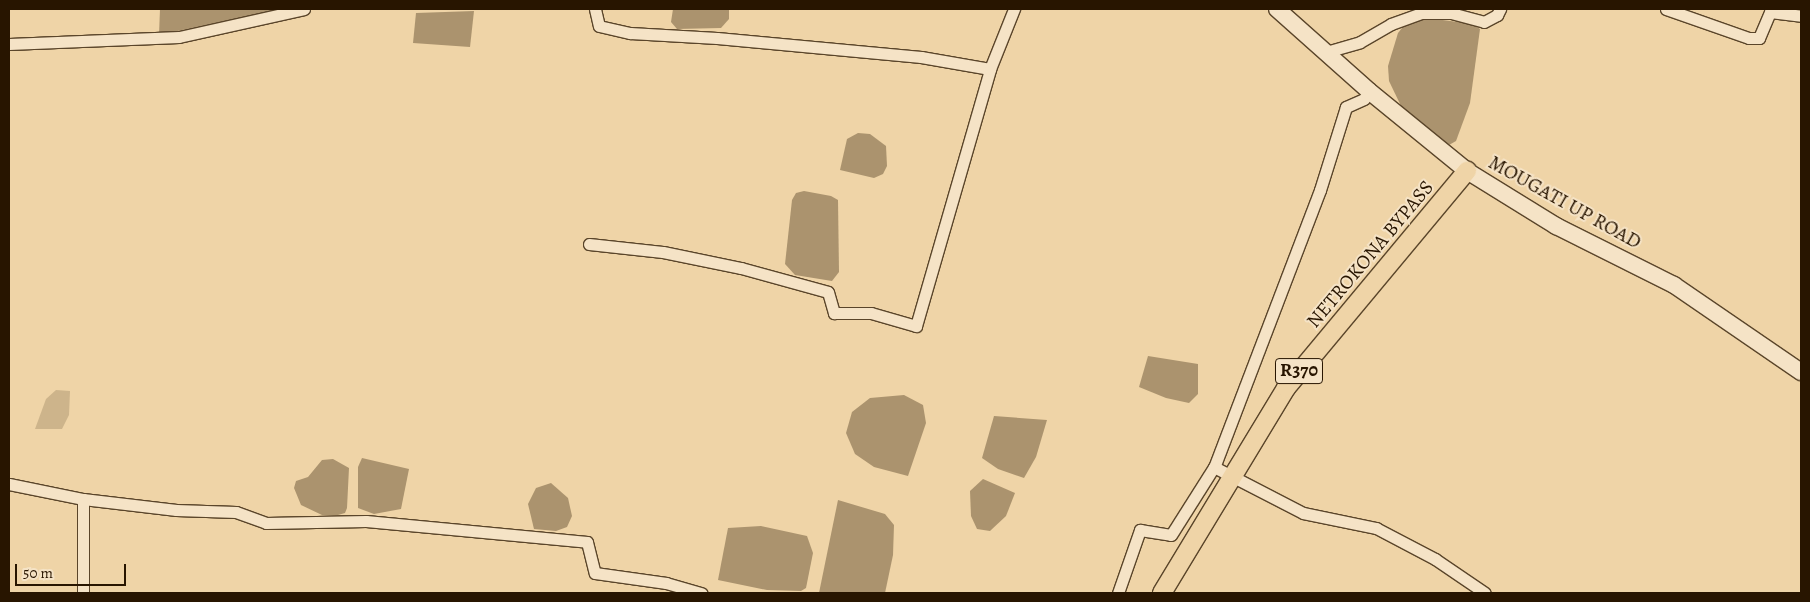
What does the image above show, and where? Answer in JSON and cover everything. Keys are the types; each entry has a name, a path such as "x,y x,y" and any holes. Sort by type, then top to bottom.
{"main road":[{"name":"NETROKONA BYPASS","path":"1162,593 1286,388 1467,171"}],"street":[{"path":"9,44 179,37 304,9"},
{"path":"595,9 598,26 630,33 717,38 921,57 990,69"},
{"path":"589,244 663,252 742,268 828,292 834,313 871,313 916,326 990,69 1014,9"},
{"name":"MOUGATI UP ROAD","path":"1277,9 1369,91 1467,171 1556,226 1674,285 1801,372"},
{"path":"1326,52 1360,42 1390,24 1421,13 1451,13 1484,22 1497,15 1500,9"},
{"path":"1666,9 1749,38 1759,38 1770,12 1801,16"},
{"path":"1118,593 1140,530 1171,535 1214,467 1320,190 1346,107 1364,99 1369,91"},
{"path":"1214,467 1303,513 1376,528 1435,558 1485,593"},
{"path":"9,484 83,499 176,510 236,512 266,523 366,521 588,542 595,573 666,583 702,593"},
{"path":"83,499 83,593"}],"shaded area":[{"path":"160,9 281,9 159,35"},
{"path":"673,9 729,9 729,19 721,28 677,29 671,22"},
{"path":"474,11 470,47 413,43 416,13"},
{"path":"1420,17 1473,24 1480,29 1470,103 1456,141 1449,145 1401,106 1389,81 1388,66 1398,33 1406,23"},
{"path":"858,133 870,134 886,146 887,166 883,174 874,178 840,170 847,139"},
{"path":"804,191 831,196 838,200 839,272 832,281 795,275 785,264 792,200 796,193"},
{"path":"1148,356 1198,364 1198,394 1189,403 1166,398 1139,387"},
{"path":"56,390 70,391 69,415 62,429 35,429 46,399"},
{"path":"904,395 923,405 926,423 908,476 874,467 855,454 846,433 852,412 870,398"},
{"path":"994,416 1047,420 1036,457 1024,478 998,469 982,458"},
{"path":"362,458 409,469 401,509 374,514 358,508 358,467"},
{"path":"333,459 349,468 347,508 345,513 338,515 322,515 301,505 294,488 296,481 308,477 322,460"},
{"path":"983,479 1015,493 1006,516 990,531 977,529 971,516 970,491"},
{"path":"551,483 568,498 572,516 567,527 556,531 534,529 528,504 536,488"},
{"path":"838,500 885,514 894,525 893,555 885,593 819,593"},
{"path":"761,526 807,536 813,553 806,588 801,591 767,590 718,580 728,528"}]}
